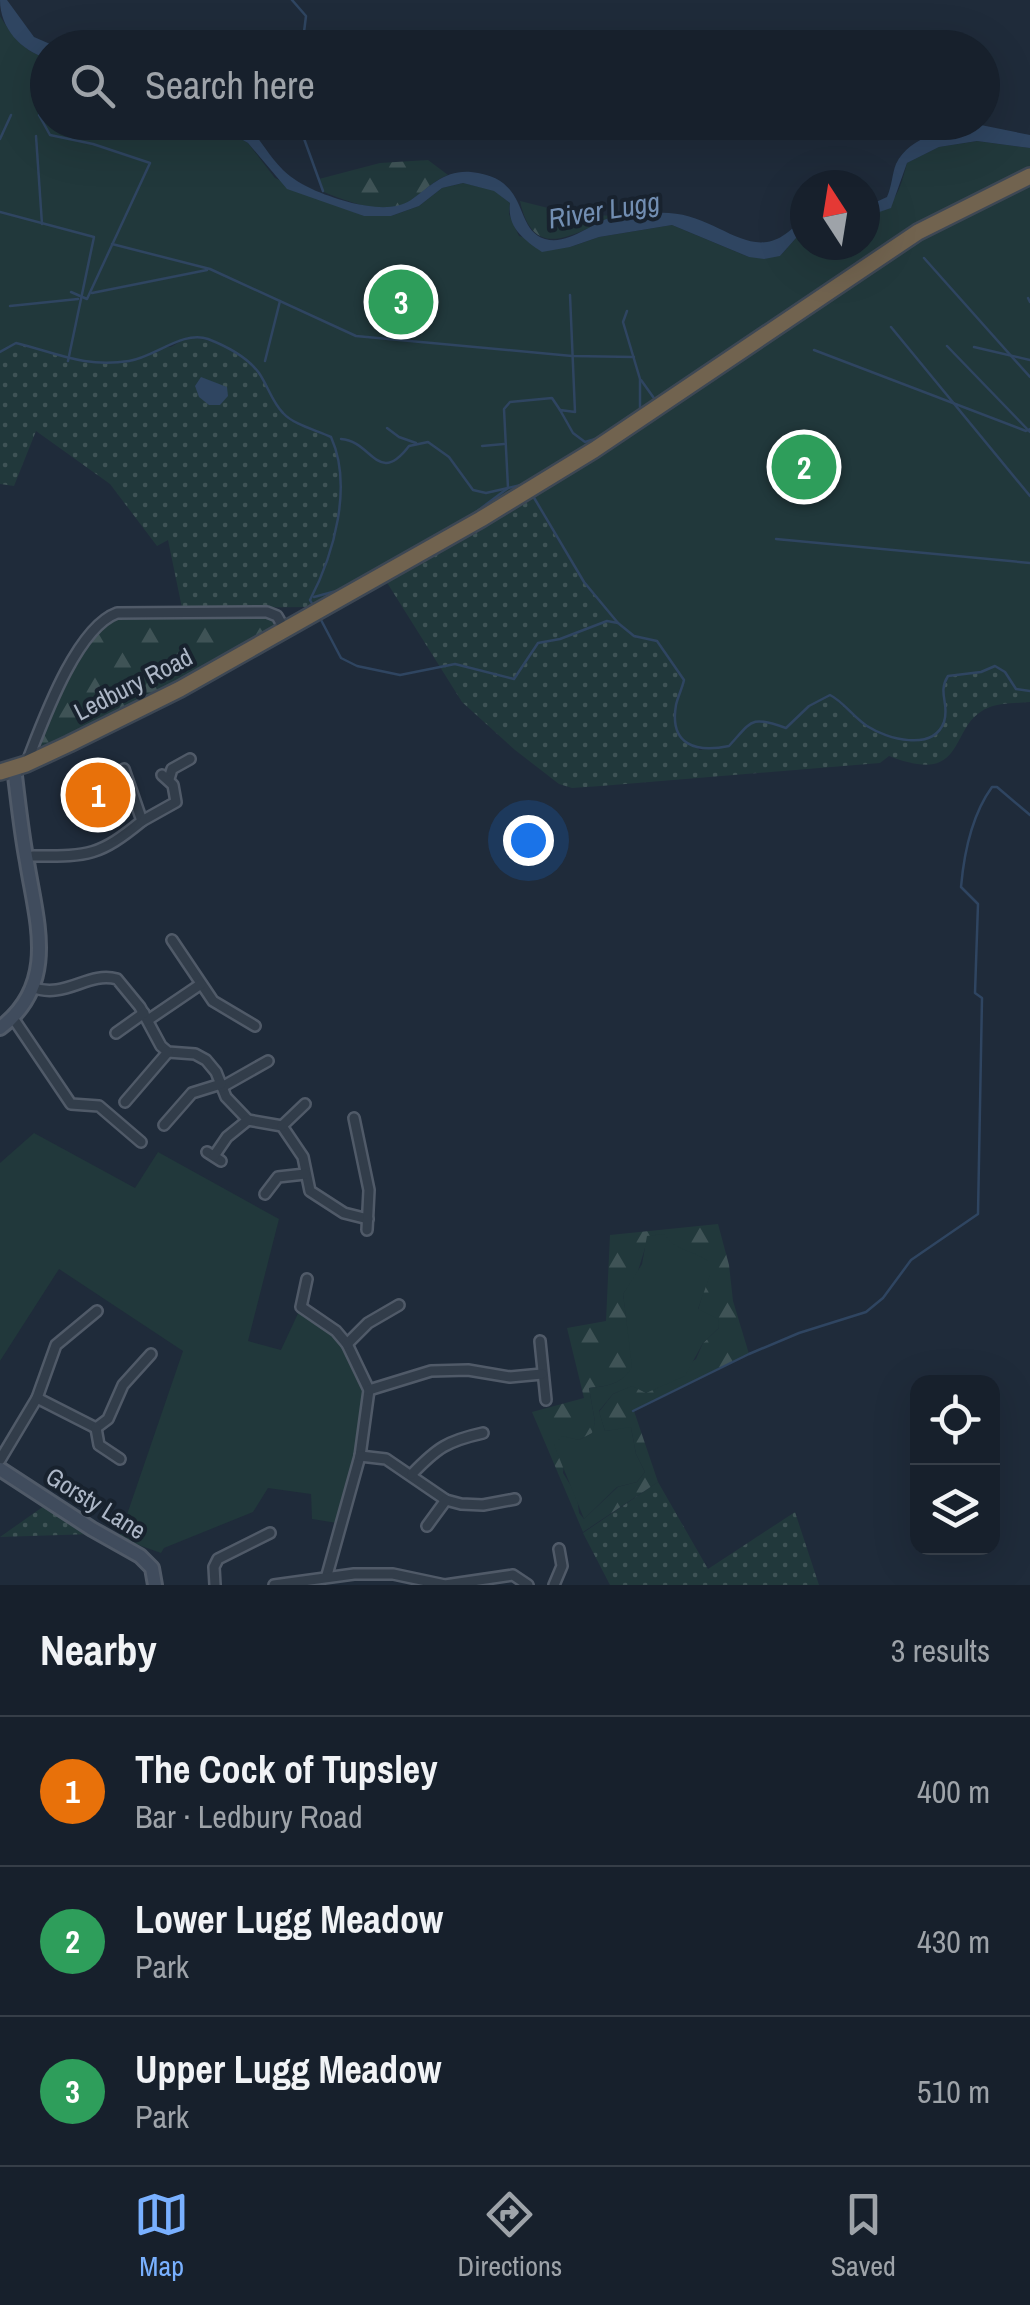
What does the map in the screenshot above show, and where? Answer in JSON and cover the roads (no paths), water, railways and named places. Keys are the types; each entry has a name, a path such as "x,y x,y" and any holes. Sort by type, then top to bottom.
{"highway":[{"name":"Ledbury Road","path":"13,768 180,689 317,612 594,450 918,232 1030,176"}],"street":[{"path":"0,1028 13,1018 30,988 41,950 13,768 82,642 104,618 117,613 267,612 277,616 285,630"},
{"path":"33,856 91,855 142,821 180,805 165,777 190,759"},
{"path":"124,769 142,821"},
{"path":"172,940 213,1001 255,1026"},
{"path":"181,953 191,947"},
{"path":"30,988 57,992 113,977 125,986 160,1046 168,1052 201,1057 213,1067 221,1086 248,1120 282,1126 302,1156 308,1187 319,1198 367,1224 369,1190 358,1125"},
{"path":"113,1031 146,1017 201,984"},
{"path":"13,1018 70,1104 99,1106 140,1142"},
{"path":"125,1102 137,1094 168,1052"},
{"path":"160,1109 167,1121 192,1093 221,1086 268,1061"},
{"path":"282,1126 305,1104"},
{"path":"214,1157 227,1137 248,1120"},
{"path":"265,1194 283,1170 305,1174"},
{"path":"307,1279 301,1307 336,1331 347,1344 368,1390 360,1456 326,1576"},
{"path":"347,1344 368,1323 399,1305"},
{"path":"0,1460 37,1398 56,1345 97,1311"},
{"path":"540,1342 546,1400"},
{"path":"96,1428 108,1419 123,1385 151,1354"},
{"path":"368,1390 430,1371 468,1370 510,1377 542,1374"},
{"path":"37,1398 96,1428"},
{"path":"96,1428 99,1446 120,1459"},
{"path":"412,1474 435,1450 452,1440 482,1433"},
{"path":"360,1456 386,1459 446,1500 483,1505 515,1499"},
{"name":"Gorsty Lane","path":"0,1469 140,1556 150,1565 156,1585"},
{"path":"427,1526 446,1500"},
{"path":"216,1585 214,1567 218,1559 270,1533"},
{"path":"554,1585 562,1566 559,1549"},
{"path":"274,1585 326,1576 382,1573 445,1585 513,1575 528,1585"}],"water":[{"path":"0,0 7,0 30,32 30,51 8,29"},
{"path":"1000,129 1030,135 1030,148 977,141 939,147 907,163 891,208 880,212 880,200 887,197 902,154 920,140 1000,140"},
{"path":"243,140 259,140 283,170 298,181 359,204 398,206 438,180 471,172 504,184 513,193 528,225 545,239 563,239 622,215 669,213 689,216 756,242 772,241 790,230 790,245 780,256 749,257 672,225 599,237 542,252 518,232 511,219 510,203 494,191 463,183 442,188 419,206 391,216 364,216 287,189"},
{"path":"201,377 227,387 228,396 220,405 209,405 199,397 195,386"}],"waterway":[{"path":"292,0 306,16 304,30"},
{"path":"0,139 11,115"},
{"path":"36,140 42,224"},
{"path":"71,292 87,299 150,163 74,140"},
{"path":"305,140 323,191"},
{"path":"0,212 94,237 68,361"},
{"path":"112,244 210,269 356,336 572,356 634,357"},
{"path":"924,258 1030,377"},
{"path":"92,293 207,270"},
{"path":"570,295 575,412 560,410 573,433 585,442 602,437"},
{"path":"1028,298 1030,302"},
{"path":"10,306 78,299"},
{"path":"265,361 280,301"},
{"path":"627,311 623,322 640,379 640,410"},
{"path":"891,327 1030,496"},
{"path":"0,352 16,343 71,358 113,363 139,359 198,337 222,345 249,362 283,413 331,437 337,456 338,520 310,600 314,607"},
{"path":"947,346 1030,432"},
{"path":"974,347 1030,360"},
{"path":"814,350 1026,431 1030,429"},
{"path":"641,380 656,401"},
{"path":"341,439 382,462 398,458 409,446 428,442 449,457 473,490 486,493 508,488 504,409 510,402 552,398 560,410"},
{"path":"387,428 416,443"},
{"path":"482,446 504,444"},
{"path":"468,518 508,488 525,484"},
{"path":"533,496 584,582 634,636 657,641 684,680 675,719 681,737 696,747 729,746 758,721 786,728 809,706 830,695 876,731 920,740 930,737 944,722 948,676 995,666 1005,672 1016,689 1030,691"},
{"path":"776,539 1030,563"},
{"path":"314,597 340,590"},
{"path":"320,618 341,658 357,666 400,675 455,664 514,679 538,643 607,621 618,623"},
{"path":"633,1411 749,1354 866,1312 883,1298 911,1260 978,1214 982,998 975,993 978,904 961,887 962,874 974,822 992,787 1030,815"}],"place":[{"name":"Upper Lugg Meadow","path":"401,302"},
{"name":"Lower Lugg Meadow","path":"804,467"},
{"name":"The Cock of Tupsley","path":"98,795"}],"water label":[{"name":"River Lugg","path":"604,210"}]}
